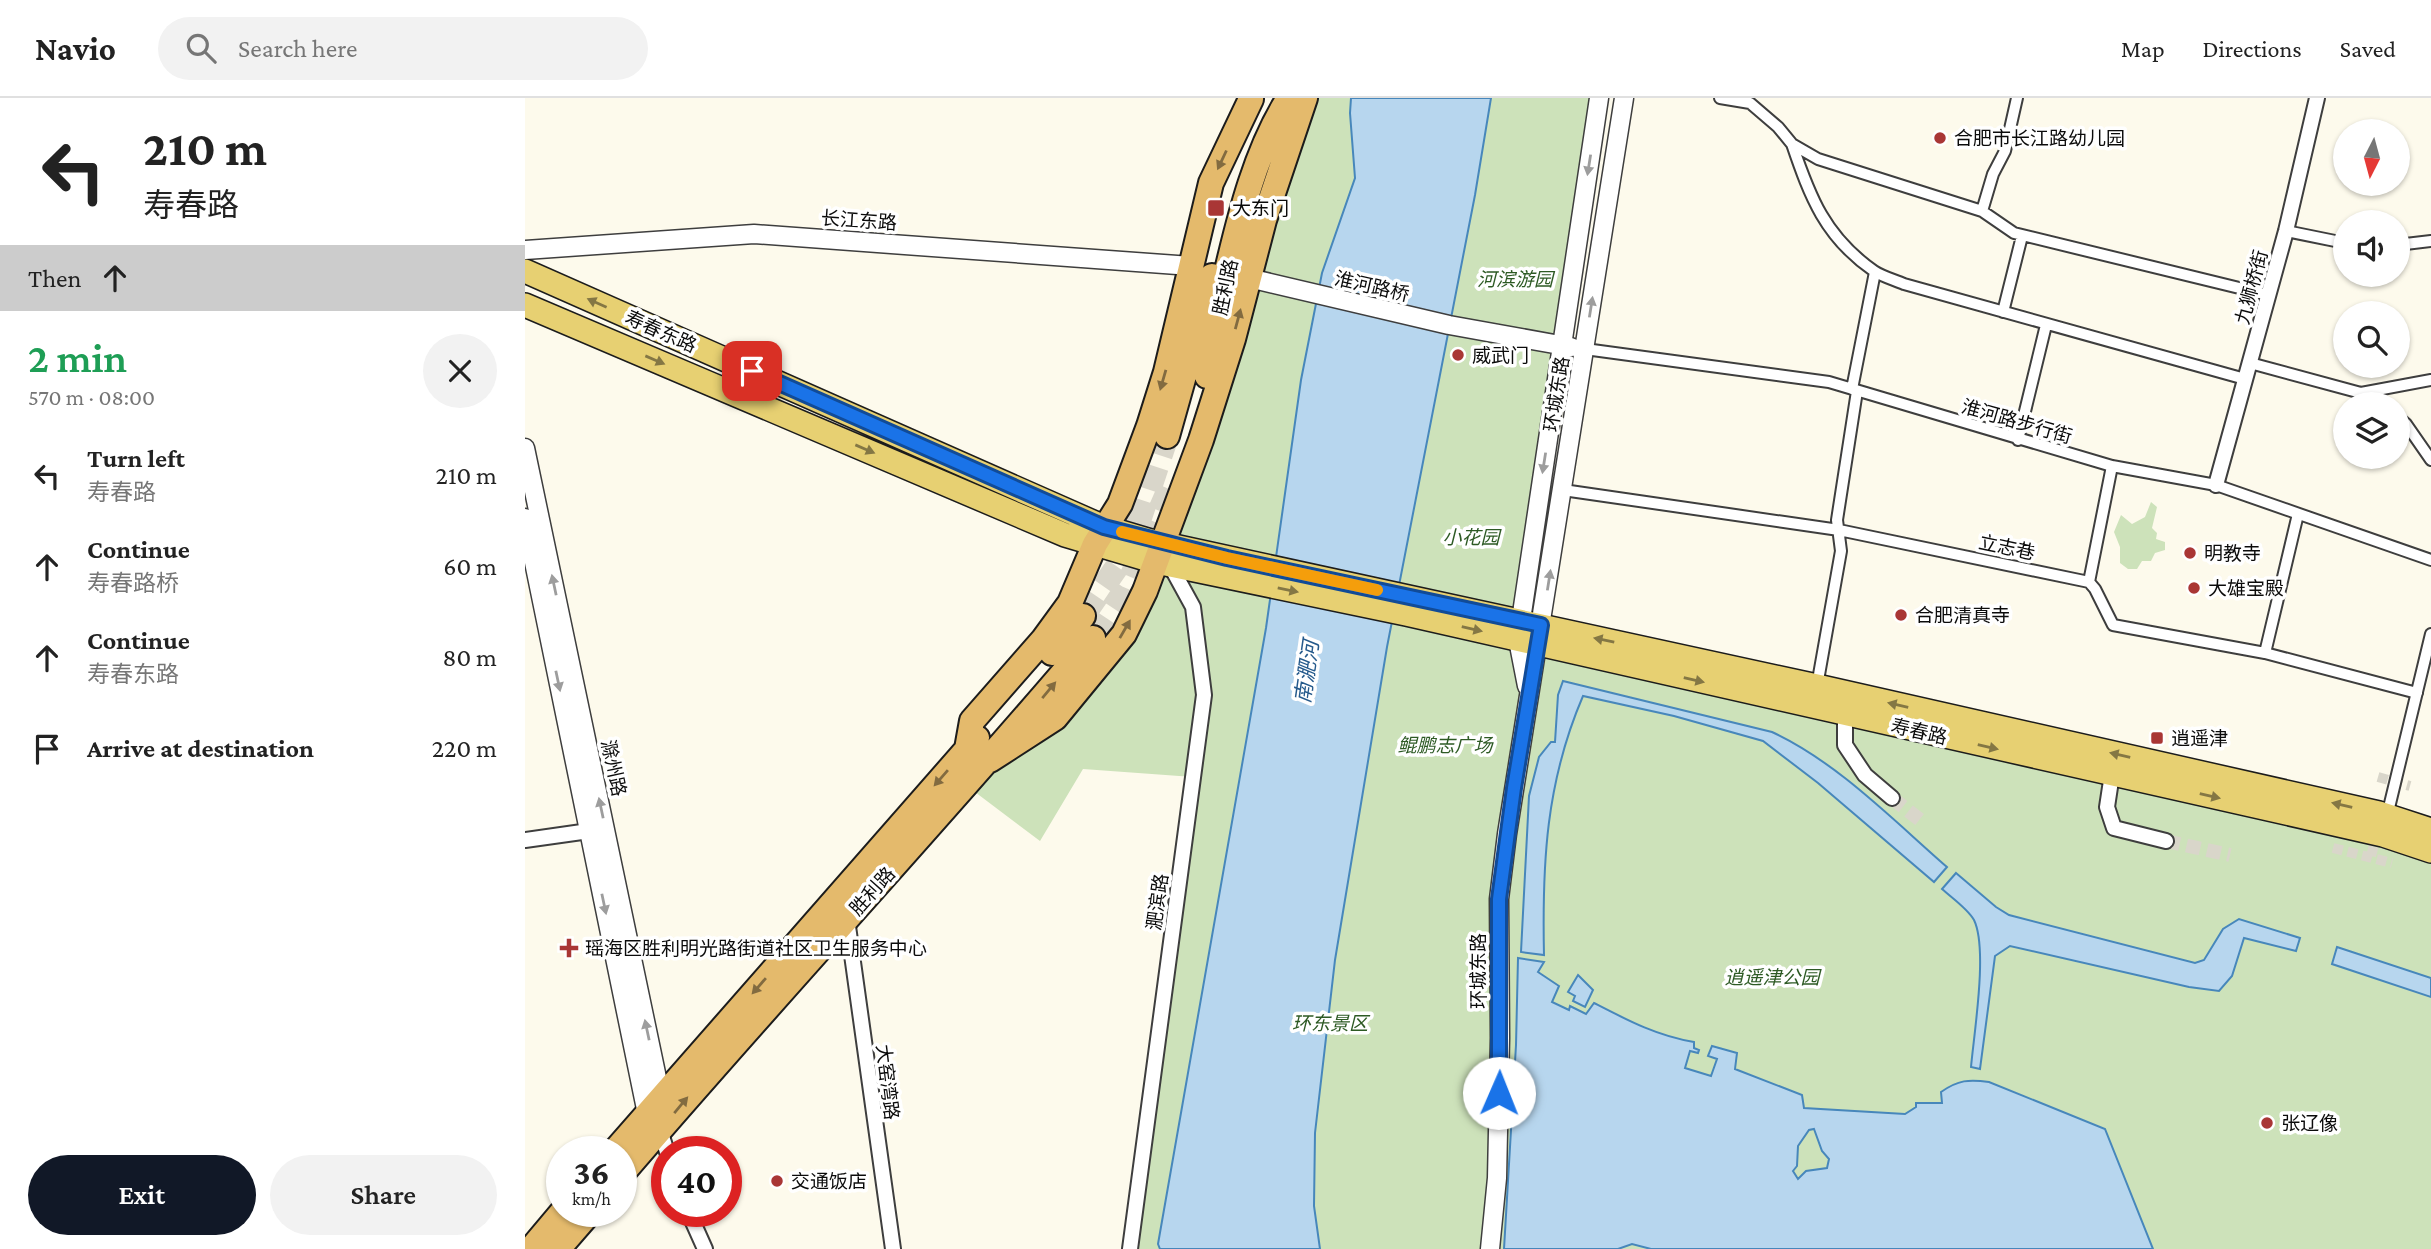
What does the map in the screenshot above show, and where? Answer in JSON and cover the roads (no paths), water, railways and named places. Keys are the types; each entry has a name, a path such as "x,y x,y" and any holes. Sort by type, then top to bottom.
{"highway":[{"name":"胜利路","path":"1167,436 1231,209 1248,135 1251,98"},
{"path":"967,749 972,721 1070,603 1100,535 1120,504 1149,426 1165,372 1211,183 1251,98"},
{"name":"胜利路","path":"1173,480 1193,428 1209,370 1226,275 1257,163 1274,122 1289,98"},
{"path":"990,760 1055,718 1124,635 1163,557 1233,339 1264,220 1305,98"},
{"name":"胜利路","path":"637,1137 659,1123 990,760 1088,627 967,749 659,1123 637,1153"},
{"path":"531,1249 550,1227"},
{"path":"558,1249 577,1227"}],"main road":[{"name":"寿春东路","path":"525,271 1100,535 1163,557 1224,567 1407,606"},
{"name":"寿春东路","path":"525,305 1052,529 1100,535"},
{"name":"寿春路","path":"1407,606 1530,633 1817,686 2387,816 2431,830"},
{"name":"寿春路","path":"1530,633 1845,715 2383,835 2431,851"}],"street":[{"name":"环城东路","path":"1490,1249 1497,1178 1499,899 1528,695 1530,633 1562,345 1599,98"},
{"name":"环城东路","path":"1530,633 1563,490 1624,98"},
{"path":"1720,98 1751,103 1778,127 1791,144 1817,211 1837,239 1875,272 1904,284 2245,379"},
{"path":"1982,211 1993,174 2005,151 2017,98"},
{"name":"九狮桥街","path":"2216,485 2286,231 2317,98"},
{"path":"1791,144 1818,159 1982,211 2022,236 2268,295"},
{"path":"2286,231 2333,241"},
{"name":"长江东路","path":"525,250 754,234 1191,266"},
{"path":"2003,312 2022,236"},
{"path":"2410,243 2431,241"},
{"path":"1817,686 1841,551 1836,520 1854,390 1875,272"},
{"name":"淮河路桥","path":"1249,278 1449,325 1585,349"},
{"path":"2018,440 2046,325"},
{"name":"淮河路步行街","path":"1585,349 1829,382 2112,466 2216,485 2431,560"},
{"path":"2250,363 2357,392"},
{"path":"2366,392 2431,380"},
{"path":"2410,430 2431,460"},
{"name":"滁州路","path":"525,449 659,1123"},
{"path":"2112,466 2089,582 2113,625 2265,653 2417,688 2431,685"},
{"name":"立志巷","path":"1563,490 1839,530 2089,582"},
{"path":"2265,653 2298,514"},
{"name":"滁州路","path":"525,518 589,831 659,1123"},
{"name":"淝滨路","path":"1130,1249 1204,695 1193,607 1163,557"},
{"path":"2387,816 2431,634"},
{"path":"1845,715 1845,745 1865,775 1892,798"},
{"path":"2112,774 2107,807 2114,828 2166,841"},
{"path":"525,839 589,831"},
{"name":"大窑湾路","path":"847,919 893,1249"},
{"path":"695,1227 705,1249"}],"water":[{"name":"南淝河","path":"1351,98 1491,98 1475,195 1387,647 1335,960 1315,1133 1314,1206 1320,1249 1160,1249 1158,1244 1266,628 1301,380 1322,273 1355,178"},
{"path":"1563,681 1772,732 1796,744 1842,776 1947,867 1934,882 1818,783 1763,741 1674,716 1583,696 1561,760 1549,823 1544,888 1544,955 1521,952 1529,796 1539,757 1551,742 1555,742 1558,695"},
{"path":"1956,873 2009,915 2195,963 2204,960 2223,929 2239,919 2300,938 2296,951 2244,938 2232,976 2219,991 2189,987 2010,946 1995,956 1980,1069 1971,1067 1980,970 1978,933 1971,916 1942,889"},
{"path":"2337,947 2431,978 2431,997 2332,964"},
{"path":"1518,958 1544,962 1538,972 1559,986 1552,1002 1569,1010 1570,1006 1586,1014 1594,1003 1655,1032 1694,1042 1698,1053 1690,1051 1685,1068 1711,1076 1717,1059 1708,1056 1712,1046 1737,1053 1735,1069 1802,1095 1804,1108 1905,1114 1916,1107 1916,1103 1942,1103 1941,1092 1958,1083 1989,1082 2105,1129 2153,1249 1651,1249 1632,1244 1618,1249 1504,1249 1516,1045","holes":["1814,1129 1822,1151 1829,1159 1827,1168 1806,1171 1798,1179 1793,1171 1797,1166 1798,1146 1809,1130"]},
{"path":"1578,975 1593,990 1585,1007 1573,1001 1575,996 1568,992"}],"tunnel":[{"path":"1083,616 1130,548 1167,436"},
{"path":"1093,638 1126,589 1173,480"},
{"path":"2378,777 2410,786"},
{"path":"1892,798 1924,823"},
{"path":"2371,856 2378,831"},
{"path":"2166,841 2230,855"},
{"path":"2333,848 2392,863"}],"place":[{"name":"合肥市长江路幼儿园","path":"1940,138"},
{"name":"大东门","path":"1216,208"},
{"name":"威武门","path":"1458,355"},
{"name":"明教寺","path":"2190,553"},
{"name":"大雄宝殿","path":"2194,588"},
{"name":"合肥清真寺","path":"1901,615"},
{"name":"逍遥津","path":"2157,738"},
{"name":"瑶海区胜利明光路街道社区卫生服务中心","path":"569,948"},
{"name":"张辽像","path":"2267,1123"},
{"name":"交通饭店","path":"777,1181"}],"park label":[{"name":"河滨游园","path":"1515,279"},
{"name":"小花园","path":"1471,537"},
{"name":"鲲鹏志广场","path":"1445,745"},
{"name":"逍遥津公园","path":"1772,977"},
{"name":"环东景区","path":"1330,1023"}]}
